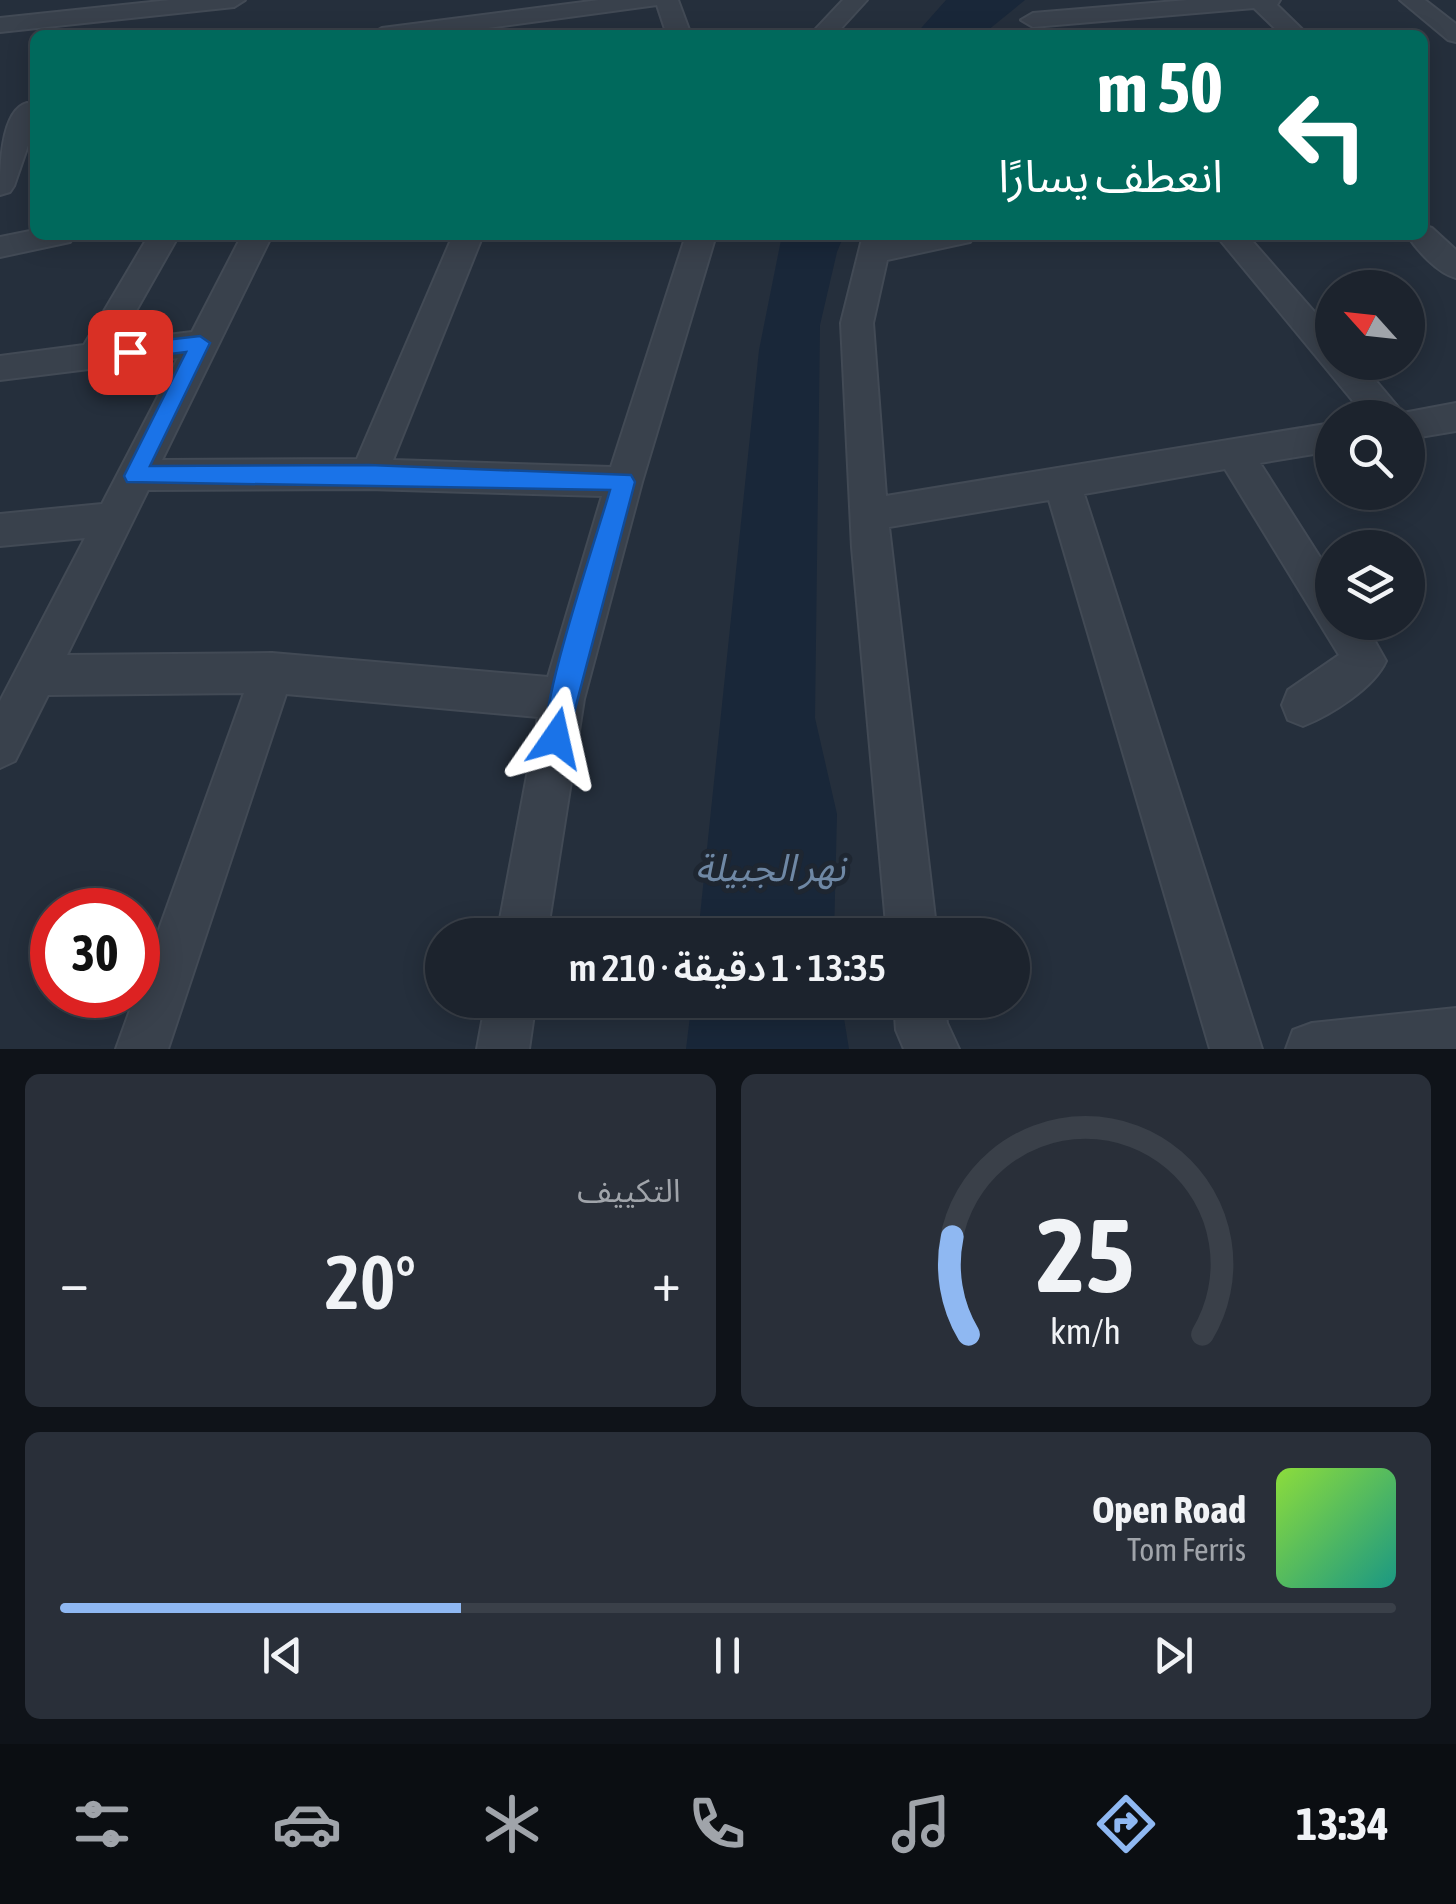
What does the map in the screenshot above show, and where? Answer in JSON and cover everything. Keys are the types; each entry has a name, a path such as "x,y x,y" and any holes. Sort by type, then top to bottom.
{"street":[{"path":"0,25 127,6 234,0"},
{"path":"421,30 652,0"},
{"path":"667,0 677,30"},
{"path":"827,30 856,0"},
{"path":"1027,28 1053,0"},
{"path":"1027,28 1095,25 1269,0"},
{"path":"1411,0 1444,12 1456,35"},
{"path":"1260,1 1291,30"},
{"path":"201,30 204,4"},
{"path":"0,186 21,112"},
{"path":"0,248 37,240"},
{"path":"94,356 161,240"},
{"path":"5,726 36,675 254,240"},
{"path":"369,474 466,240"},
{"path":"525,918 563,699 624,482 699,240"},
{"path":"910,918 869,516 857,323 876,244 913,240"},
{"path":"1235,240 1315,334"},
{"path":"1427,240 1456,268"},
{"path":"0,368 200,343"},
{"path":"1355,380 1373,400"},
{"path":"1425,423 1456,418"},
{"path":"869,516 1315,440"},
{"path":"1234,453 1315,583"},
{"path":"135,476 369,474 624,482"},
{"path":"1062,482 1236,1049"},
{"path":"0,530 113,519"},
{"path":"1303,706 1365,661 1352,640"},
{"path":"36,675 272,673 563,699"},
{"path":"142,1049 272,673"},
{"path":"502,1049 508,1018"},
{"path":"921,1018 922,1030 933,1049"},
{"path":"1312,1049 1456,1034"}],"water":[{"path":"946,0 1025,0 988,30 919,30"},
{"name":"نهر الجبيلة","path":"781,240 842,240 820,325 815,718 837,814 834,918 700,918 759,350"},
{"path":"690,1018 844,1018 849,1049 686,1049"}],"route":[{"path":"130,352 200,343 135,476 369,474 624,482 563,699 556,738"}]}
